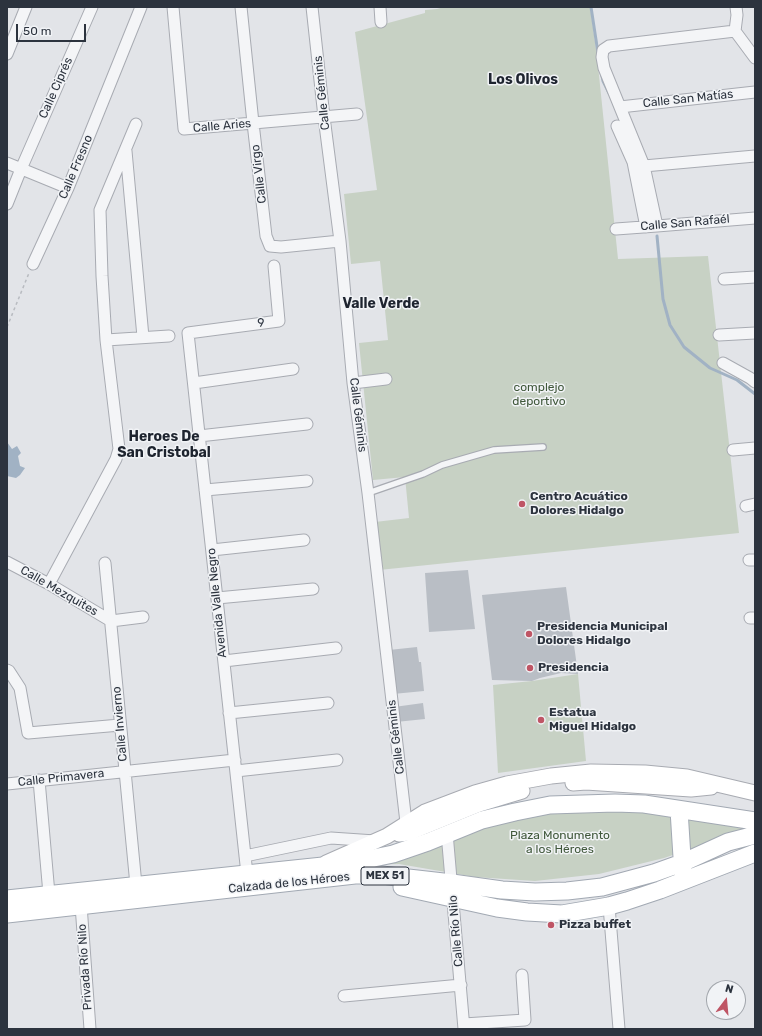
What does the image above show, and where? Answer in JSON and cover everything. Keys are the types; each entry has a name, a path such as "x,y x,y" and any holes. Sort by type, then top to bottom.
{"main road":[{"name":"Calzada de los Héroes","path":"7,899 247,874 369,859 392,854 408,835 428,842 482,820 550,805 615,803 644,804 755,821"},
{"path":"679,810 684,881"},
{"path":"452,891 502,890 535,892 567,891 602,887 654,873 682,863 728,842 755,835"},
{"path":"452,891 497,908 527,912 562,914 609,906 660,890 755,853"},
{"name":"Calzada de los Héroes","path":"7,914 355,876 452,891"}],"street":[{"path":"7,54 26,7"},
{"name":"Calle Ciprés","path":"7,204 92,7"},
{"name":"Calle Fresno","path":"33,264 68,188 141,7"},
{"name":"Calle Aries","path":"173,7 184,129 357,114"},
{"name":"Calle Virgo","path":"241,7 266,236 270,246 280,247 340,241"},
{"name":"Calle Géminis","path":"312,7 340,241 353,383 368,493 408,835"},
{"path":"380,7 381,22"},
{"path":"736,7 737,15 735,32 755,58"},
{"path":"652,227 644,166 604,68 602,57 603,50 609,46 735,32"},
{"name":"Calle San Matías","path":"620,107 755,92"},
{"path":"49,584 116,459 119,449 106,340 100,210 136,124"},
{"path":"617,126 633,162 652,227"},
{"path":"126,148 143,337"},
{"path":"644,166 755,156"},
{"path":"7,163 68,188"},
{"name":"Calle San Rafaél","path":"616,229 755,218"},
{"name":"9","path":"188,333 279,321 274,266"},
{"path":"724,279 755,277"},
{"name":"Avenida Valle Negro","path":"188,333 247,874"},
{"path":"719,335 755,333"},
{"path":"106,340 168,336"},
{"path":"723,363 755,382"},
{"path":"194,383 293,369"},
{"path":"353,383 386,379"},
{"path":"199,436 307,424"},
{"path":"733,450 755,448"},
{"path":"205,490 307,481"},
{"path":"212,550 304,540"},
{"name":"Calle Mezquites","path":"7,562 49,584 111,621"},
{"name":"Calle Invierno","path":"105,563 136,885"},
{"path":"217,598 313,589"},
{"path":"111,621 143,617"},
{"path":"224,660 336,648"},
{"path":"7,670 20,688 28,733 120,725"},
{"path":"229,713 328,703"},
{"name":"Calle Primavera","path":"7,784 125,772 337,760"},
{"path":"245,856 331,838 382,838 408,835 425,812 477,798 507,784 550,776 592,772 645,779 728,786 755,793"},
{"path":"39,780 49,894"},
{"path":"689,783 696,812"},
{"name":"Calle Río Nilo","path":"447,833 464,1026"},
{"path":"319,866 382,838"},
{"name":"Privada Río Nilo","path":"81,905 90,1029"},
{"path":"609,906 619,1029"},
{"path":"464,1026 525,1020 522,975"},
{"path":"344,996 461,985"}],"lane":[{"path":"368,493 423,474 442,464 494,450 544,447"}],"path":[{"path":"7,327 33,264"}],"green space":[{"name":"complejo deportivo","path":"444,7 590,7 597,56 618,259 708,256 739,533 379,570 375,522 409,518 405,477 373,480 359,343 388,340 380,261 351,264 344,194 377,190 355,32 425,13 425,10"},
{"path":"578,674 586,761 498,773 493,685"},
{"name":"Plaza Monumento a los Héroes","path":"644,806 755,827 664,858 599,874 535,881 475,877 399,864 348,865 446,836 551,808"}],"water":[{"path":"7,442 12,449 17,446 21,453 18,456 20,466 25,468 16,478 7,476"}],"building":[{"path":"468,570 475,629 429,632 425,573"},
{"name":"Presidencia Municipal Dolores Hidalgo","path":"566,587 578,674 561,673 532,681 492,680 482,595"},
{"path":"417,647 419,662 421,662 424,691 393,694 389,650"},
{"path":"423,703 425,719 396,722 394,707"}],"waterway":[{"path":"591,7 598,53"},
{"path":"602,76 609,93"},
{"path":"657,236 663,299 670,325 684,347 710,368 737,380 755,394"}],"place":[{"name":"Centro Acuático Dolores Hidalgo","path":"522,504"},
{"name":"Presidencia Municipal Dolores Hidalgo","path":"529,634"},
{"name":"Presidencia","path":"530,668"},
{"name":"Estatua Miguel Hidalgo","path":"541,720"},
{"name":"Pizza buffet","path":"551,925"}],"district":[{"name":"Los Olivos","path":"523,80"},
{"name":"Valle Verde","path":"381,304"},
{"name":"Heroes De San Cristobal","path":"164,446"}]}
